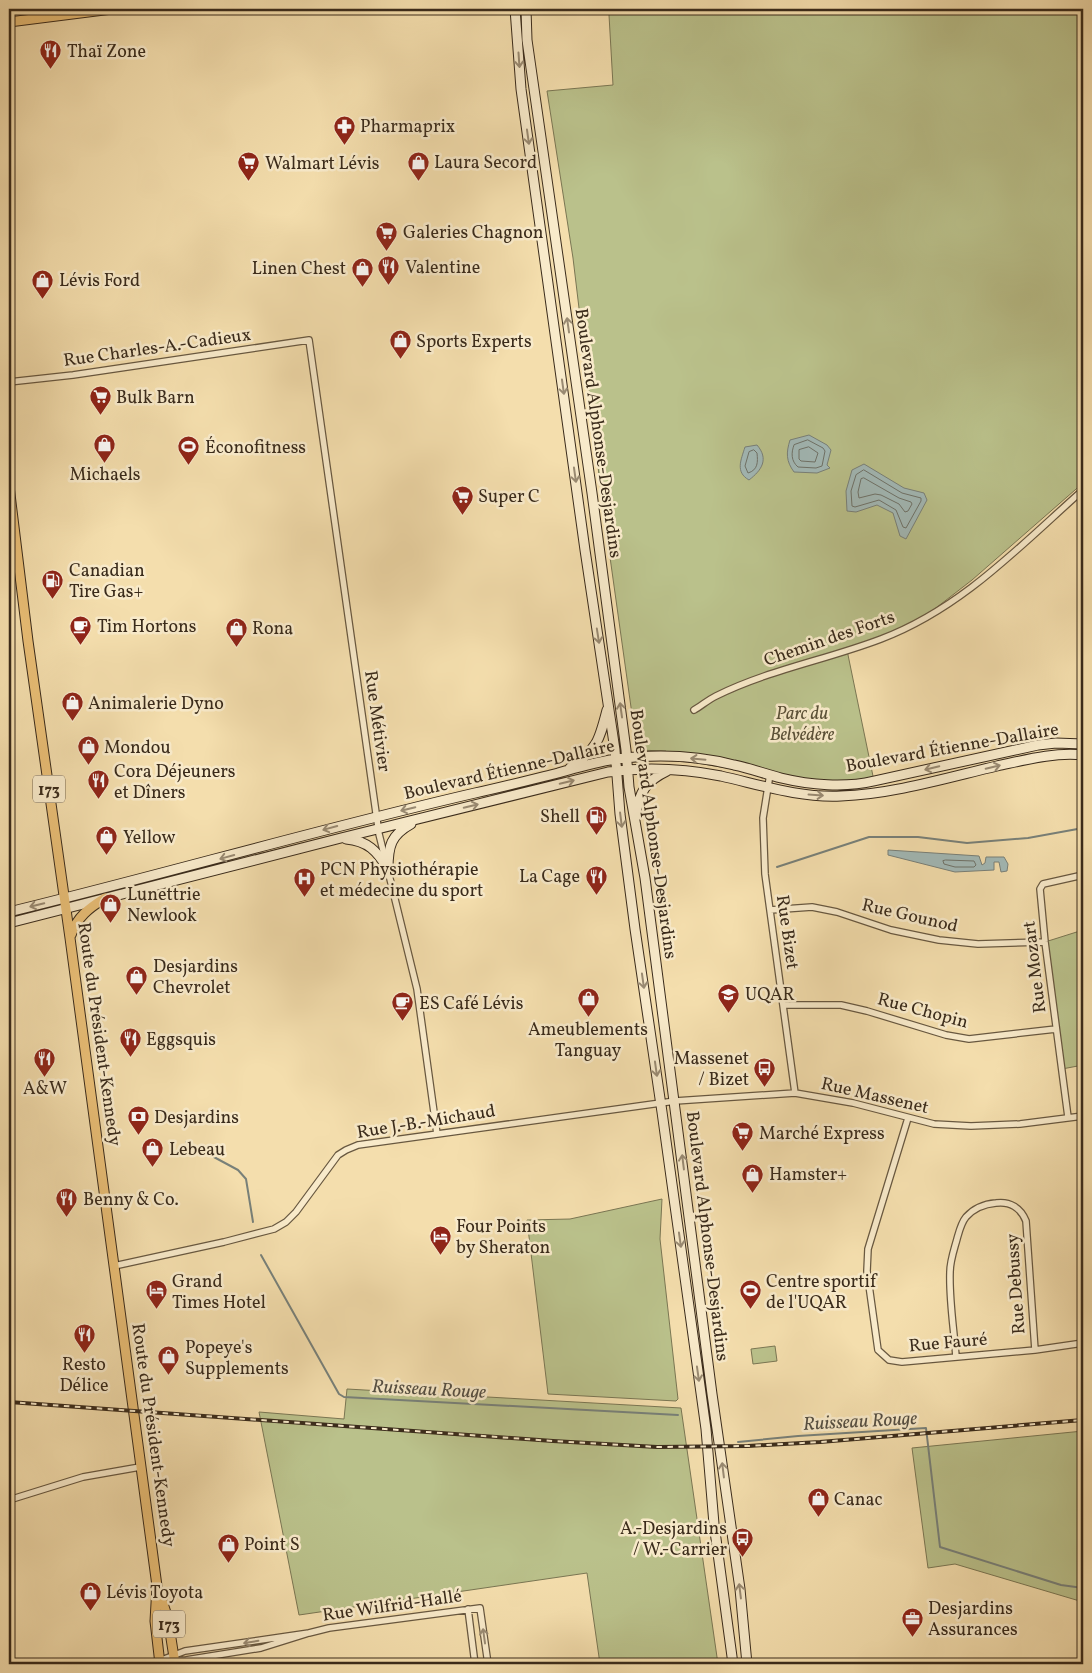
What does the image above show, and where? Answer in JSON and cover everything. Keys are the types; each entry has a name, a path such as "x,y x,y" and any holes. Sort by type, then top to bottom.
{"main road":[{"path":"9,22 112,9"},
{"name":"Boulevard Alphonse-Desjardins","path":"515,9 521,89 608,707 635,929 706,1429 714,1524 733,1664"},
{"name":"Boulevard Alphonse-Desjardins","path":"526,9 527,40 675,1101 712,1394 740,1591 747,1664"},
{"name":"Route du Président-Kennedy","path":"9,486 28,644 65,898 157,1586 156,1620 160,1663"},
{"path":"566,771 594,749 600,739 608,707"},
{"name":"Boulevard Étienne-Dallaire","path":"9,912 377,816 627,758 706,760 733,764 782,778 823,784 870,782 1038,744 1083,744"},
{"name":"Boulevard Étienne-Dallaire","path":"9,923 341,838 616,771 691,771 722,776 785,792 816,796 863,795 1044,756 1083,755"},
{"path":"635,821 639,798 647,785 657,776 670,770"},
{"path":"388,869 389,849 394,838 406,827 424,818"},
{"path":"341,838 369,845 380,856 388,869"},
{"path":"70,938 73,928 81,916 90,907 105,898"},
{"name":"Route du Président-Kennedy","path":"157,1586 168,1619 174,1660"}],"street":[{"name":"Rue Charles-A.-Cadieux","path":"9,382 73,375 309,340"},
{"name":"Rue Métivier","path":"309,340 379,829 417,988 437,1134"},
{"name":"Chemin des Forts","path":"694,710 716,696 757,679 881,639 934,614 980,582 1083,490"},
{"name":"Rue Bizet","path":"770,774 763,818 765,874 795,1093"},
{"name":"Rue Mozart","path":"1068,1117 1040,889 1043,884 1083,875"},
{"name":"Rue Gounod","path":"770,910 812,907 837,912 891,930 939,940 978,944 1045,942"},
{"name":"Rue Chopin","path":"783,1005 841,1005 946,1035 969,1039 1056,1029"},
{"name":"Rue Massenet","path":"660,1102 795,1093 853,1103 934,1124 971,1126 1020,1124 1083,1116"},
{"name":"Rue J.-B.-Michaud","path":"114,1266 209,1246 274,1229 286,1222 296,1212 338,1156 358,1145 660,1102"},
{"name":"Rue Fauré","path":"908,1118 868,1249 867,1271 878,1350 889,1360 902,1362 1035,1350 1083,1343"},
{"name":"Rue Debussy","path":"956,1357 950,1272 959,1230 965,1218 972,1211 983,1205 1000,1202 1016,1207 1023,1213 1026,1221 1035,1350"},
{"path":"9,1500 83,1477 140,1467"},
{"name":"Rue Wilfrid-Hallé","path":"144,1664 261,1648 308,1633 335,1628 480,1608 488,1664"},
{"path":"468,1609 475,1664"}],"green space":[{"name":"Parc du Belvédère","path":"616,9 1083,9 1083,483 972,580 932,611 881,639 847,650 874,781 823,784 667,758 666,751 637,750 602,500 573,258 547,91 613,85 609,15"},
{"path":"1083,930 1083,1065 1062,1069 1045,942"},
{"path":"662,1199 660,1239 678,1399 676,1401 548,1394 527,1220 570,1219"},
{"path":"775,1346 777,1361 753,1364 751,1349"},
{"path":"347,1389 681,1408 718,1664 600,1664 587,1573 299,1615 259,1412 344,1419"},
{"path":"1083,1431 1083,1602 955,1564 928,1568 912,1448"}],"water":[{"path":"809,435 827,445 831,450 827,465 830,468 817,473 794,472 789,464 788,457 790,440"},
{"path":"757,445 763,455 763,460 760,468 749,480 742,473 740,465 745,447"},
{"path":"864,464 904,488 924,493 927,500 906,539 900,536 893,513 877,505 856,512 847,511 846,491 852,470"},
{"path":"888,850 979,856 982,865 985,863 986,857 1004,857 1008,864 1007,871 1001,872 999,862 994,862 994,870 955,872 888,855"}],"waterway":[{"path":"777,867 869,837 918,837 967,843 1028,838 1083,828"},
{"name":"Ruisseau Rouge","path":"186,1142 238,1170 246,1179 253,1222"},
{"name":"Ruisseau Rouge","path":"261,1255 339,1394 344,1397 678,1415"},
{"name":"Ruisseau Rouge","path":"738,1442 798,1436 926,1428 940,1547 1061,1585 1083,1588"}],"railway":[{"path":"9,1402 657,1447 748,1446 820,1442 1083,1420"}],"place":[{"name":"Thaï Zone","path":"51,70"},
{"name":"Pharmaprix","path":"344,145"},
{"name":"Laura Secord","path":"418,181"},
{"name":"Walmart Lévis","path":"249,182"},
{"name":"Galeries Chagnon","path":"387,251"},
{"name":"Valentine","path":"389,286"},
{"name":"Linen Chest","path":"362,287"},
{"name":"Lévis Ford","path":"43,299"},
{"name":"Sports Experts","path":"400,360"},
{"name":"Bulk Barn","path":"100,416"},
{"name":"Michaels","path":"105,463"},
{"name":"Éconofitness","path":"189,466"},
{"name":"Super C","path":"462,515"},
{"name":"Canadian Tire Gas+","path":"53,599"},
{"name":"Tim Hortons","path":"81,645"},
{"name":"Rona","path":"236,647"},
{"name":"Animalerie Dyno","path":"72,722"},
{"name":"Mondou","path":"88,766"},
{"name":"Cora Déjeuners et Dîners","path":"98,800"},
{"name":"Shell","path":"596,835"},
{"name":"Yellow","path":"107,856"},
{"name":"La Cage","path":"596,895"},
{"name":"PCN Physiothérapie et médecine du sport","path":"304,898"},
{"name":"Lunettrie Newlook","path":"111,923"},
{"name":"Desjardins Chevrolet","path":"137,995"},
{"name":"UQAR","path":"729,1013"},
{"name":"Ameublements Tanguay","path":"588,1018"},
{"name":"ES Café Lévis","path":"403,1022"},
{"name":"Eggsquis","path":"130,1058"},
{"name":"A&W","path":"45,1077"},
{"name":"Massenet / Bizet","path":"765,1087"},
{"name":"Desjardins","path":"138,1136"},
{"name":"Marché Express","path":"743,1152"},
{"name":"Lebeau","path":"153,1168"},
{"name":"Hamster+","path":"753,1193"},
{"name":"Benny & Co.","path":"67,1218"},
{"name":"Four Points by Sheraton","path":"440,1255"},
{"name":"Grand Times Hotel","path":"156,1310"},
{"name":"Centre sportif de l'UQAR","path":"750,1310"},
{"name":"Resto Délice","path":"84,1353"},
{"name":"Popeye's Supplements","path":"169,1376"},
{"name":"Canac","path":"818,1518"},
{"name":"A.-Desjardins / W.-Carrier","path":"743,1557"},
{"name":"Point S","path":"228,1563"},
{"name":"Lévis Toyota","path":"90,1611"},
{"name":"Desjardins Assurances","path":"912,1637"}]}
